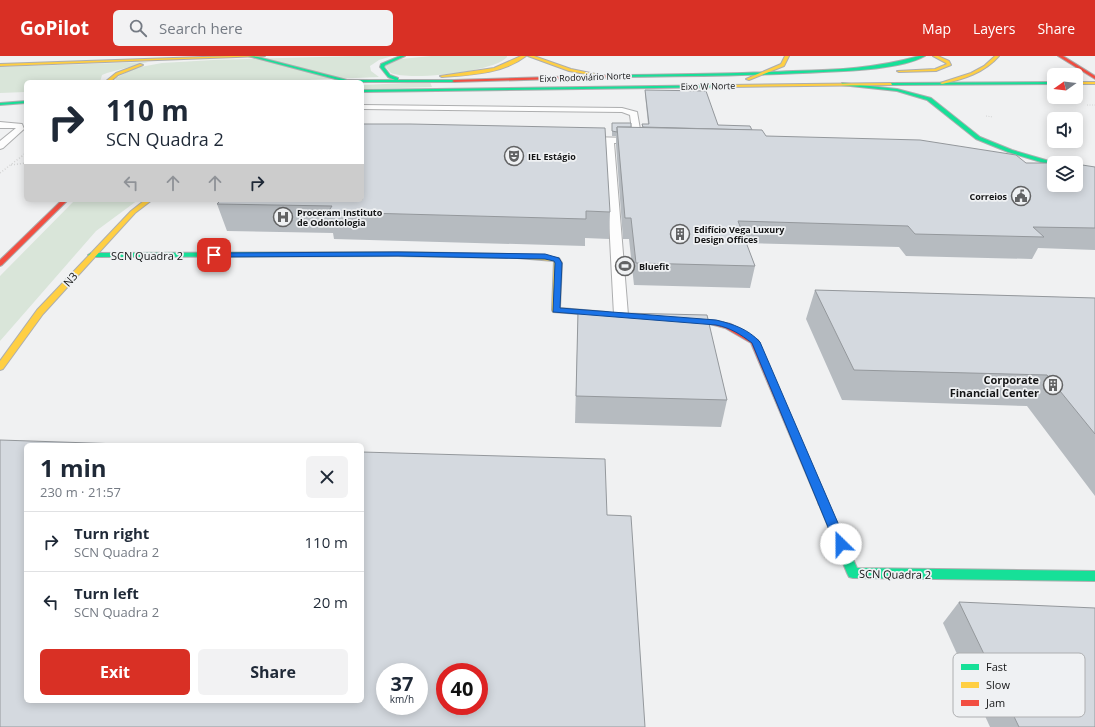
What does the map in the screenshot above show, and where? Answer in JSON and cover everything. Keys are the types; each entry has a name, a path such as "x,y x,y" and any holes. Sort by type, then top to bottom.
{"main road":[{"path":"0,57 27,56"},
{"name":"Eixo Rodoviário Norte","path":"250,56 343,80"},
{"name":"Eixo Rodoviário Norte","path":"0,64 263,56"},
{"path":"397,79 389,76 382,68 387,62 403,56"},
{"path":"364,80 489,71 513,64 524,56"},
{"path":"530,56 570,70 601,76 678,86"},
{"path":"729,86 765,74 783,65 787,56"},
{"name":"Eixo Rodoviário Norte","path":"364,81 475,81 601,76 765,74 860,69 911,60 923,56"},
{"path":"818,61 860,69 922,71 944,68 949,65 948,62 935,56"},
{"path":"942,83 976,74 984,70 997,56"},
{"path":"1060,56 1095,78"},
{"path":"1071,56 1095,70"},
{"path":"110,80 117,74 133,67 186,58"},
{"name":"Eixo W Norte","path":"364,91 842,84 1047,83"},
{"path":"1083,83 1095,83"},
{"path":"842,84 886,88 930,100 968,131 982,140 1047,162"},
{"path":"0,95 24,94"},
{"path":"0,104 24,102"},
{"path":"0,264 63,202"},
{"name":"N3","path":"0,367 30,324 91,255 133,212 146,202"},
{"name":"SCN Quadra 2","path":"91,255 398,254 545,256 556,259 559,263 556,310 625,315"},
{"name":"SCN Quadra 2","path":"668,318 716,322 744,332 755,342 853,573 1095,576"}],"lane":[{"path":"403,108 418,90"},
{"path":"364,106 403,108 622,110 629,111 634,114 642,141 577,140"},
{"path":"0,125 19,126 20,129 18,133 0,146"},
{"path":"609,140 625,315"}],"path":[{"path":"1087,105 1095,105"},
{"path":"0,173 24,154"},
{"path":"10,165 24,163"}],"shaded area":[{"path":"392,56 379,60 370,66 371,71 379,77 309,80 116,80 116,78 135,68 162,63 213,60"},
{"path":"431,56 507,57 486,67 451,74 415,76 401,75 391,73 385,66 401,59"},
{"path":"148,62 107,73 102,75 101,80 24,80 24,92 0,93 0,67"},
{"path":"430,82 432,87 364,89 364,85"},
{"path":"73,202 135,202 96,231 0,341 0,276"}],"building":[{"path":"645,90 706,91 718,125 750,126 752,130 643,127 642,124 649,124"},
{"path":"612,123 631,123 631,127 617,127 617,132 612,131"},
{"path":"364,124 605,128 610,212 586,211 586,219 328,212 332,206 217,204 219,202 364,202"},
{"path":"617,127 762,130 766,136 920,140 1016,155 1026,163 1047,163 1047,192 1083,192 1083,165 1095,167 1095,228 1033,227 1044,237 915,234 908,226 738,221 755,266 636,263 631,218 625,218"},
{"path":"815,290 1095,298 1095,434 1047,375 854,370"},
{"path":"578,312 707,315 727,400 576,396"},
{"path":"0,440 91,443 24,443 24,703 364,703 364,452 605,459 607,515 631,516 645,727 0,727"},
{"path":"959,602 1095,608 1095,727 1019,727 1014,717 1085,717 1085,653 983,653"}],"traffic: fast":[{"path":"250,56 343,80"},
{"path":"397,79 389,76 382,67 383,64 403,56"},
{"path":"620,76 760,74 835,70 894,64 923,56"},
{"path":"364,81 454,81"},
{"path":"891,84 1047,83"},
{"path":"842,84 897,90 929,99 978,138 1010,151 1047,162"},
{"path":"364,91 729,86"},
{"path":"0,104 24,102"},
{"path":"91,255 398,254 507,256"},
{"path":"823,502 853,573 1095,576"}],"traffic: slow":[{"path":"0,65 263,56"},
{"path":"442,76 474,73 495,69 505,66 524,56"},
{"path":"530,56 570,70 608,77"},
{"path":"748,79 783,65 787,56"},
{"path":"899,71 936,70 949,65 948,62 935,56"},
{"path":"942,83 979,71 997,56"},
{"path":"110,80 117,74 141,65"},
{"path":"1083,83 1095,83"},
{"path":"729,86 891,84"},
{"path":"0,367 40,312 133,212 146,202"},
{"path":"507,256 557,259 559,263 556,310 607,314"}],"traffic: jam":[{"path":"1060,56 1095,78"},
{"path":"454,81 620,76"},
{"path":"0,264 63,202"},
{"path":"679,319 710,322 728,326 755,342 823,502"}],"place":[{"name":"IEL Estágio","path":"514,156"},
{"name":"Correios","path":"1021,196"},
{"name":"Proceram Instituto de Odontologia","path":"283,217"},
{"name":"Edifício Vega Luxury Design Offices","path":"680,234"},
{"name":"Bluefit","path":"625,266"},
{"name":"Corporate Financial Center","path":"1053,385"}],"route":[{"path":"214,255 398,254 545,256 556,259 559,263 556,310 716,322 744,332 755,342 841,544"}]}
